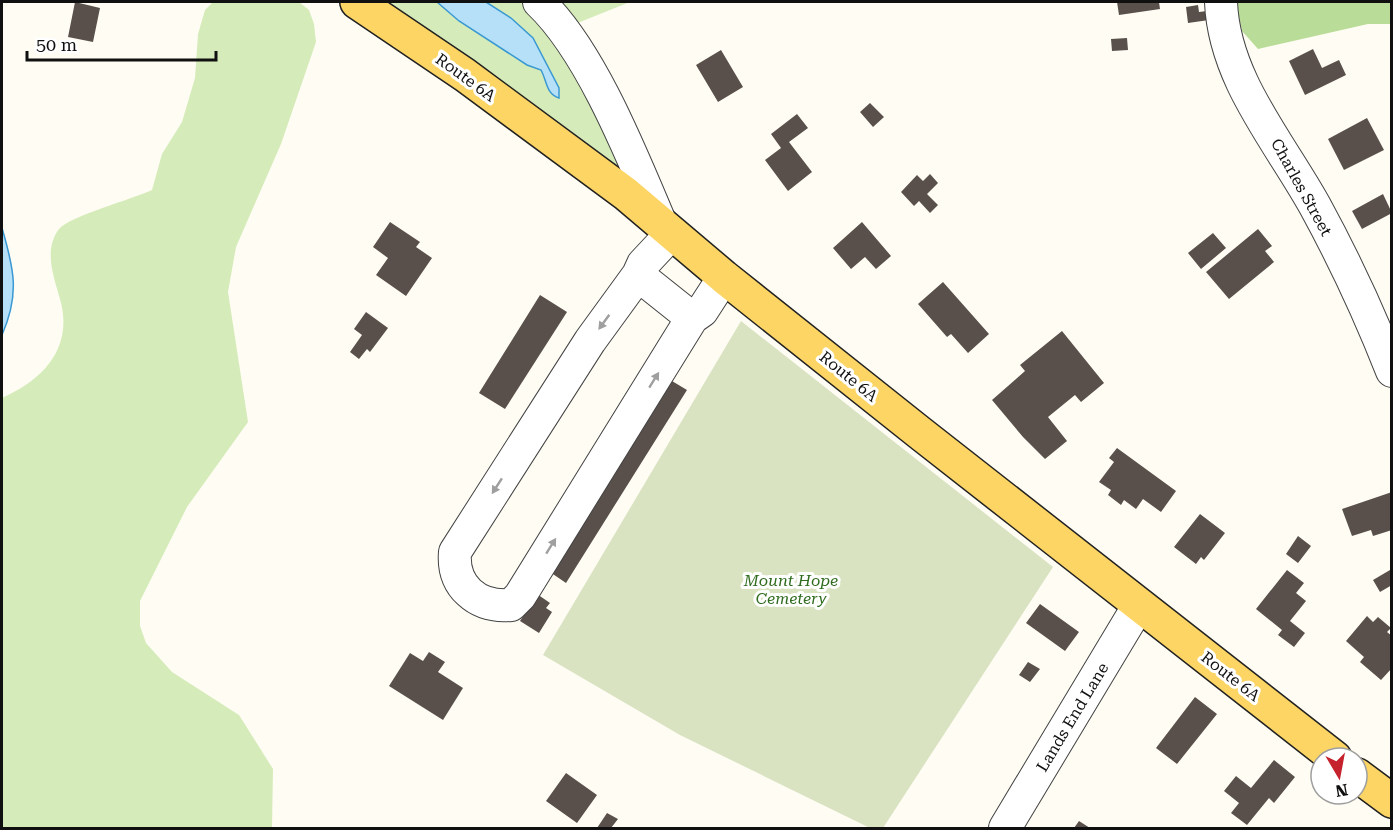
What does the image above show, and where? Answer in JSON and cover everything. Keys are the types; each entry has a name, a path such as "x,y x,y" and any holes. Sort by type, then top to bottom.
{"main road":[{"name":"Route 6A","path":"357,2 465,75 626,194 724,277 1320,746"},
{"path":"1369,784 1392,801"}],"street":[{"path":"539,2 567,33 590,74 666,229 638,275 590,341 455,552 456,578 469,593 497,606 511,605 520,596 692,318 702,311 724,277"},
{"name":"Charles Street","path":"1221,2 1236,73 1315,206 1352,281 1392,371"},
{"path":"638,275 692,318"},
{"name":"Lands End Lane","path":"1005,828 1139,605"}],"green space":[{"path":"213,2 299,2 309,10 314,24 316,42 281,144 236,247 228,292 248,422 187,507 140,601 140,626 146,643 172,672 239,715 273,769 272,828 2,828 2,398 17,391 42,372 59,347 63,333 63,317 51,255 54,237 59,229 88,213 152,190 162,154 182,122 195,78 198,34 205,10"},
{"path":"381,2 525,2 536,12 652,195 442,39"},
{"path":"554,2 630,2 575,24"},
{"path":"1236,2 1391,2 1391,24 1368,24 1258,49 1242,31"},
{"name":"Mount Hope Cemetery","path":"741,321 1053,567 883,828 870,828 680,735 543,655"}],"water":[{"path":"437,2 486,2 511,18 533,38 559,88 559,98 549,90 541,70 527,65 459,21"},
{"path":"2,228 10,256 13,294 8,320 2,335"}],"building":[{"path":"75,2 100,8 93,42 68,37"},
{"path":"1117,2 1159,2 1160,9 1119,15"},
{"path":"1198,5 1199,12 1207,11 1209,20 1188,23 1186,7"},
{"path":"1127,38 1128,50 1112,51 1111,39"},
{"path":"1313,49 1322,68 1339,60 1346,75 1305,95 1289,61"},
{"path":"721,50 743,87 718,102 696,65"},
{"path":"870,103 884,117 873,127 860,112"},
{"path":"797,114 808,128 789,142 812,172 788,191 765,160 781,148 771,134"},
{"path":"1367,118 1384,150 1344,170 1328,139"},
{"path":"930,174 938,183 927,194 938,205 930,213 919,201 914,206 901,192 917,175 923,181"},
{"path":"1383,194 1392,213 1362,229 1352,211"},
{"path":"390,222 420,242 416,247 432,258 406,296 376,275 388,258 373,247"},
{"path":"862,222 891,256 876,269 865,257 851,269 833,248"},
{"path":"1258,229 1272,246 1265,251 1274,262 1229,299 1206,272"},
{"path":"1213,233 1226,248 1201,269 1188,253"},
{"path":"943,282 989,334 968,353 951,334 947,337 918,304"},
{"path":"540,295 567,312 505,409 479,393"},
{"path":"366,312 388,328 370,352 367,349 359,359 350,352 362,335 354,329"},
{"path":"1062,331 1104,383 1081,402 1075,395 1048,417 1067,441 1045,459 992,400 1025,371 1020,365"},
{"path":"667,378 687,390 566,583 547,570"},
{"path":"1117,448 1176,491 1161,512 1143,499 1136,509 1124,500 1121,505 1108,495 1111,490 1099,482 1114,462 1109,458"},
{"path":"1392,492 1392,530 1373,536 1371,530 1352,536 1342,509"},
{"path":"1200,514 1225,533 1204,560 1201,557 1196,564 1174,547"},
{"path":"1298,536 1311,546 1298,563 1286,554"},
{"path":"1287,570 1304,583 1296,593 1306,601 1290,621 1305,633 1294,647 1278,635 1282,630 1256,609"},
{"path":"1390,570 1392,585 1380,592 1373,580"},
{"path":"537,594 550,603 546,608 552,612 539,633 520,621"},
{"path":"1040,604 1079,632 1065,651 1026,623"},
{"path":"1367,616 1373,622 1378,617 1391,628 1387,632 1392,636 1392,668 1381,680 1360,662 1364,657 1346,641"},
{"path":"429,652 445,662 438,672 463,688 443,720 389,686 410,653 423,661"},
{"path":"1028,662 1040,669 1030,682 1019,675"},
{"path":"1195,697 1217,714 1177,764 1156,748"},
{"path":"1274,760 1295,777 1274,803 1269,798 1247,825 1231,813 1239,803 1224,791 1236,776 1251,788"},
{"path":"566,773 597,795 577,823 546,801"},
{"path":"607,813 618,819 611,828 597,828"},
{"path":"1079,821 1090,828 1074,828"}]}
